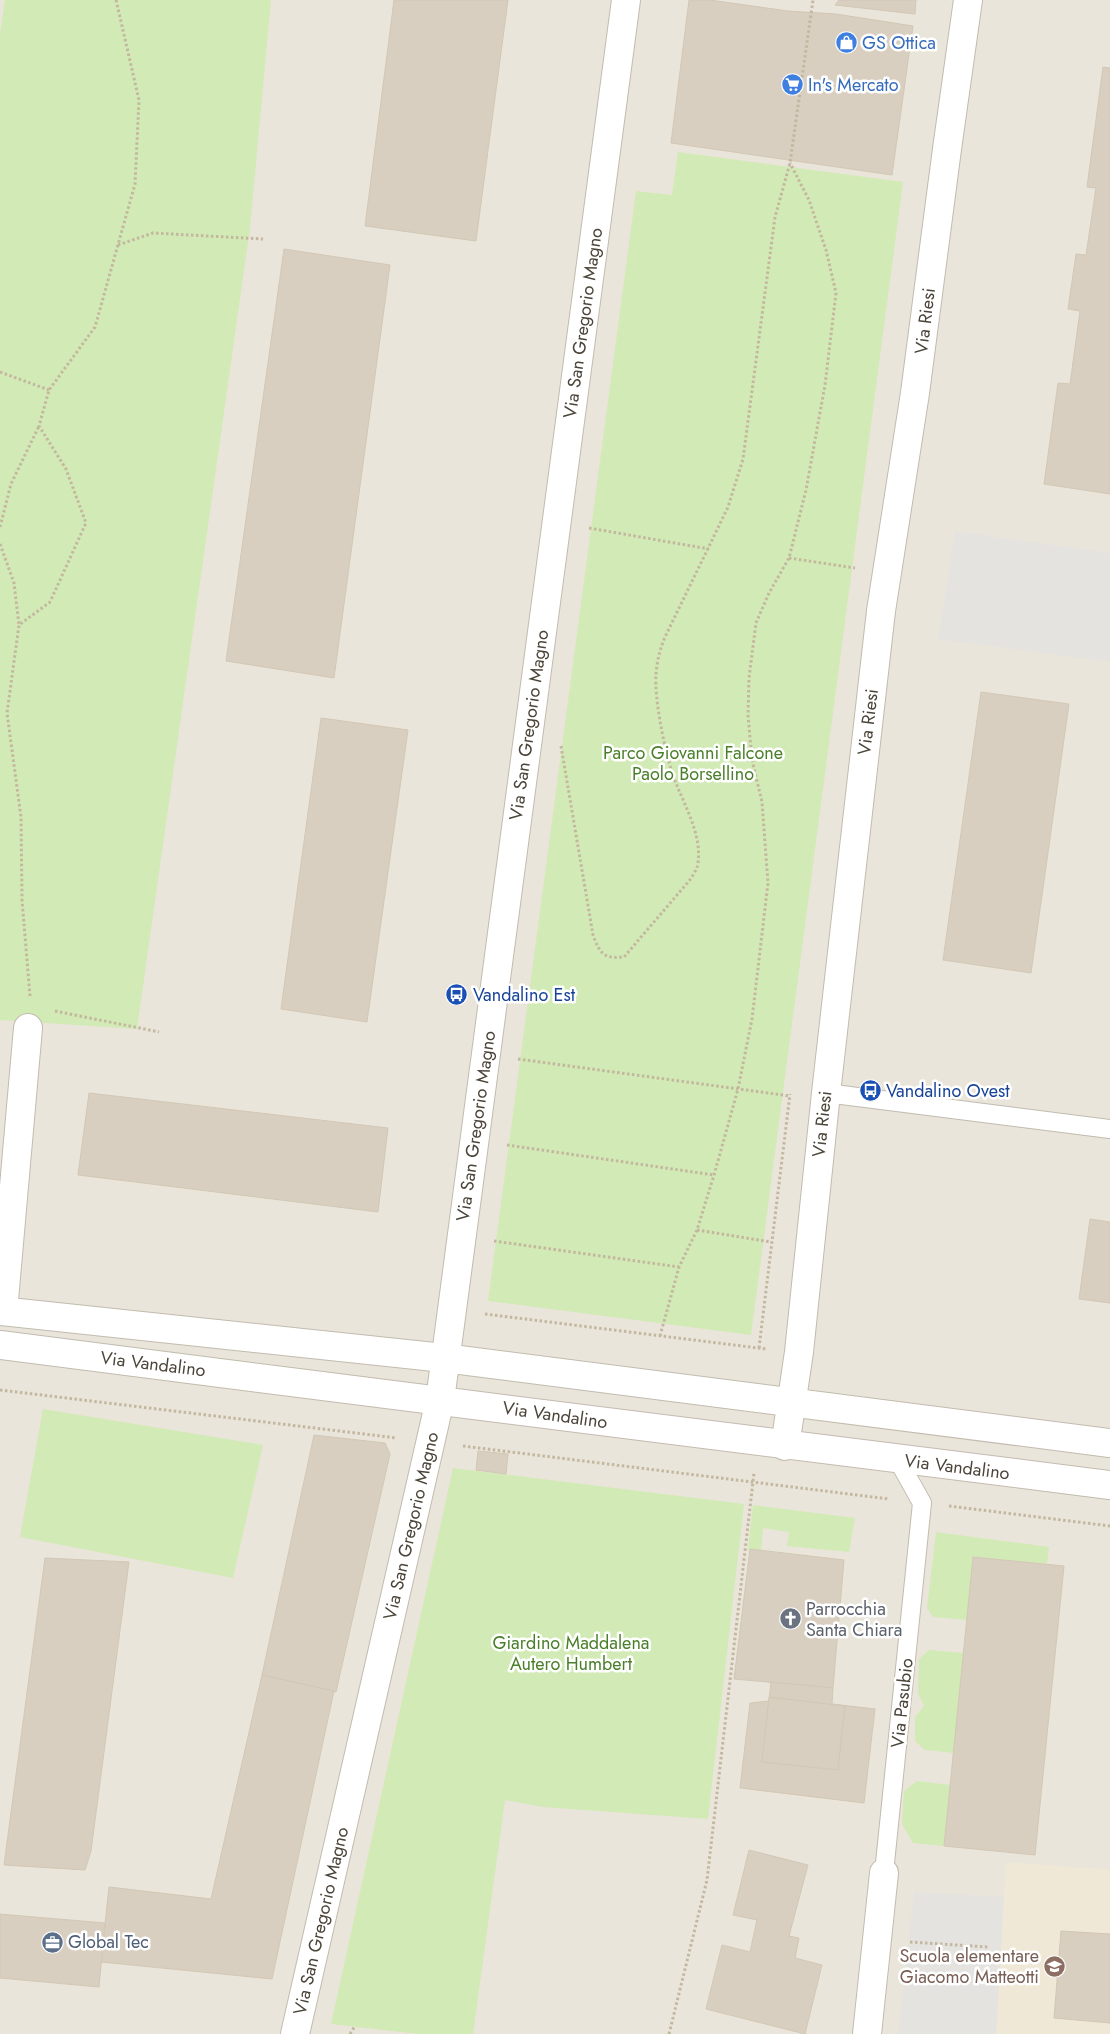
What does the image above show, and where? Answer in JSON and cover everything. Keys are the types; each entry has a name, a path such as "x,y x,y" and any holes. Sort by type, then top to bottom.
{"street":[{"name":"Via San Gregorio Magno","path":"295,2034 440,1400 444,1358 452,1310 626,0"},
{"name":"Via Riesi","path":"773,1444 792,1402 799,1352 826,1093 881,611 915,393 968,0"},
{"path":"1,1311 29,1017"},
{"name":"Via Vandalino","path":"1,1311 444,1358 1110,1444"},
{"name":"Via Vandalino","path":"0,1345 898,1460 1110,1485"},
{"name":"Via Pasubio","path":"867,2034 884,1868"}],"lane":[{"path":"826,1093 1110,1129"},
{"path":"898,1460 922,1502"},
{"name":"Via Pasubio","path":"884,1868 922,1502"}],"path":[{"path":"0,527 11,484 39,426 49,390 94,327 135,184 139,100 116,0"},
{"path":"561,743 593,935 598,950 610,958 624,957 689,881 696,868 698,852 695,832 670,766 657,699 656,676 659,654 665,637 728,507 743,459 775,218 790,163 813,0"},
{"path":"660,1336 679,1267 697,1230 714,1175 738,1089 752,1020 768,883 762,802 752,760 748,715 749,678 756,623 768,593 789,558 806,490 821,404 836,293 826,250 809,200 790,163"},
{"path":"118,245 154,233 263,239"},
{"path":"0,372 49,390"},
{"path":"19,625 50,602 86,523 66,469 39,426"},
{"path":"556,523 709,549"},
{"path":"0,544 14,583 19,625 7,713 21,817 22,900 30,991 29,1017 159,1032"},
{"path":"789,558 861,569"},
{"path":"511,1058 790,1096"},
{"path":"500,1144 714,1175"},
{"path":"697,1230 771,1242"},
{"path":"486,1240 679,1267"},
{"path":"452,1310 799,1352"},
{"path":"0,1390 1110,1526"},
{"path":"669,2034 708,1880 752,1483 773,1444"},
{"path":"877,1940 988,1947"},
{"path":"350,2034 355,2026"}],"shaded area":[{"path":"0,0 1110,0 1110,1479 0,1340"},
{"path":"955,531 1110,553 1110,662 938,639"},
{"path":"0,1351 1110,1492 1110,2034 0,2034"},
{"name":"Scuola elementare Giacomo Matteotti","path":"1006,1862 1110,1870 1110,2034 996,2034"},
{"path":"914,1892 1004,1897 996,2034 898,2034"}],"green space":[{"path":"5,0 271,0 250,228 137,1029 0,1020 0,34"},
{"name":"Parco Giovanni Falcone Paolo Borsellino","path":"678,152 903,182 751,1335 488,1301 636,191 672,195"},
{"path":"43,1409 263,1445 233,1578 20,1537"},
{"name":"Giardino Maddalena Autero Humbert","path":"453,1468 744,1504 708,1819 543,1807 505,1800 473,2034 419,2034 331,2024"},
{"path":"753,1505 855,1518 849,1552 787,1546 789,1532 763,1528 761,1551 748,1550"},
{"path":"936,1532 1049,1547 1047,1564 973,1557 967,1620 933,1617 927,1608"},
{"path":"929,1650 964,1653 954,1753 925,1750 915,1741 915,1717 924,1706 918,1693 919,1659"},
{"path":"917,1781 950,1785 944,1846 913,1843 902,1824 904,1791"}],"building":[{"path":"394,0 508,0 476,241 365,226"},
{"name":"In's Mercato","path":"689,0 710,0 788,11 836,14 913,26 892,175 671,143"},
{"path":"839,0 916,0 915,14 835,5"},
{"path":"1103,67 1110,68 1110,494 1044,484 1058,383 1070,384 1080,311 1068,309 1076,254 1086,255 1096,188 1087,187"},
{"path":"284,249 390,265 334,678 226,661"},
{"path":"981,692 1069,704 1031,973 943,960"},
{"path":"321,718 408,730 367,1022 281,1009"},
{"path":"89,1093 388,1128 378,1212 78,1175"},
{"path":"1090,1219 1110,1222 1110,1303 1079,1299"},
{"path":"314,1435 385,1443 390,1454 336,1692 262,1675"},
{"path":"478,1451 508,1454 506,1474 476,1470"},
{"name":"Parrocchia Santa Chiara","path":"750,1549 844,1560 833,1688 734,1679"},
{"path":"973,1557 1064,1566 1035,1855 944,1846"},
{"path":"45,1558 129,1562 91,1851 85,1870 4,1865"},
{"path":"262,1675 334,1691 272,1979 101,1962 109,1887 211,1899"},
{"path":"771,1682 833,1688 832,1704 875,1709 864,1803 740,1788 750,1703 769,1701"},
{"path":"769,1697 845,1706 838,1770 762,1762"},
{"path":"749,1850 808,1865 789,1936 799,1938 795,1958 822,1965 805,2034 706,2009 722,1945 750,1952 757,1920 733,1915"},
{"name":"Global Tec","path":"0,1914 105,1923 99,1987 0,1978"},
{"path":"1061,1931 1110,1934 1110,2023 1054,2018"}],"place":[{"name":"GS Ottica","path":"846,43"},
{"name":"In's Mercato","path":"792,85"},
{"name":"Vandalino Est","path":"457,995"},
{"name":"Vandalino Ovest","path":"870,1091"},
{"name":"Parrocchia Santa Chiara","path":"790,1619"},
{"name":"Global Tec","path":"52,1942"},
{"name":"Scuola elementare Giacomo Matteotti","path":"1055,1966"}]}
